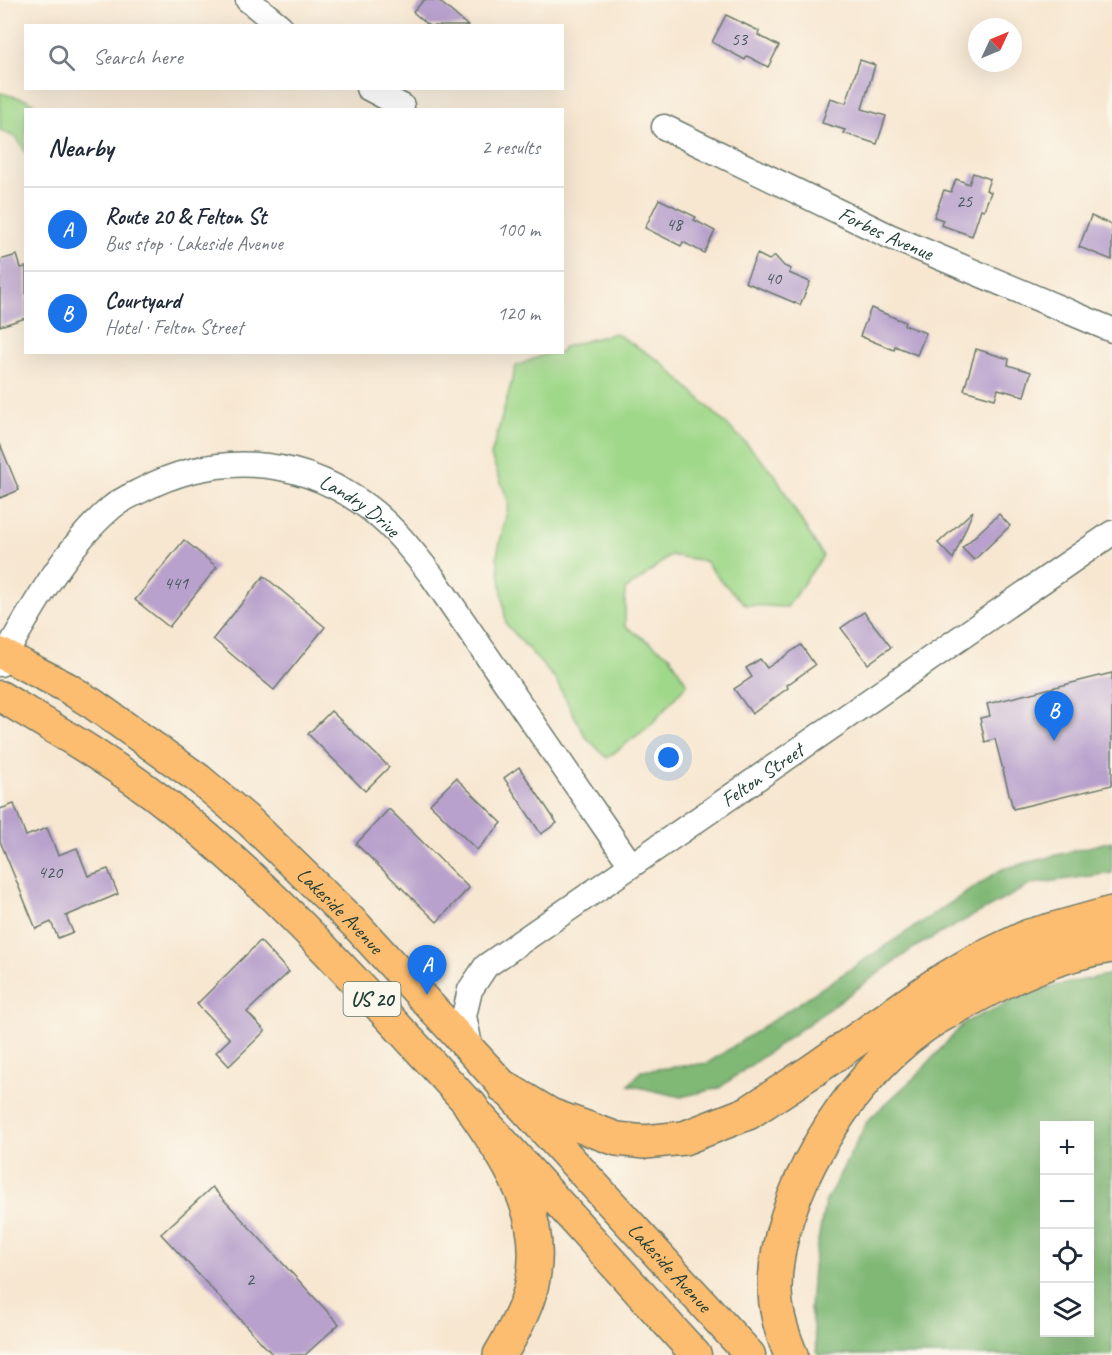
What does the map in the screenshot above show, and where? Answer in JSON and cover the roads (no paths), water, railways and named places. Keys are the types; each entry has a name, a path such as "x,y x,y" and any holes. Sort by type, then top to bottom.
{"highway":[{"path":"505,1088 550,1116 617,1139 645,1142 684,1138 748,1113 945,978 972,963 1029,936 1112,913"},
{"path":"791,1355 781,1331 776,1302 776,1267 785,1222 803,1176 832,1125 849,1102 895,1050 921,1028 940,1016 988,988 1043,964 1097,948 1112,946"},
{"path":"470,1105 504,1155 518,1182 534,1231 535,1257 527,1302 500,1355"}],"main road":[{"name":"Lakeside Avenue","path":"2,657 66,687 93,704 225,799 356,925 750,1355"},
{"name":"Lakeside Avenue","path":"0,696 153,793 239,865 316,938 696,1355"}],"street":[{"path":"248,0 278,24"},
{"path":"372,90 402,106"},
{"name":"Forbes Avenue","path":"664,127 889,236 1112,330"},
{"name":"Landry Drive","path":"2,657 75,547 112,507 125,499 186,471 221,465 271,466 316,478 358,501 387,523 405,542 432,576 631,865"},
{"name":"Felton Street","path":"471,1050 464,1016 470,990 486,966 1112,533"}],"place":[{"name":"Courtyard","path":"1054,741"},
{"name":"Route 20 & Felton St","path":"427,995"}]}
